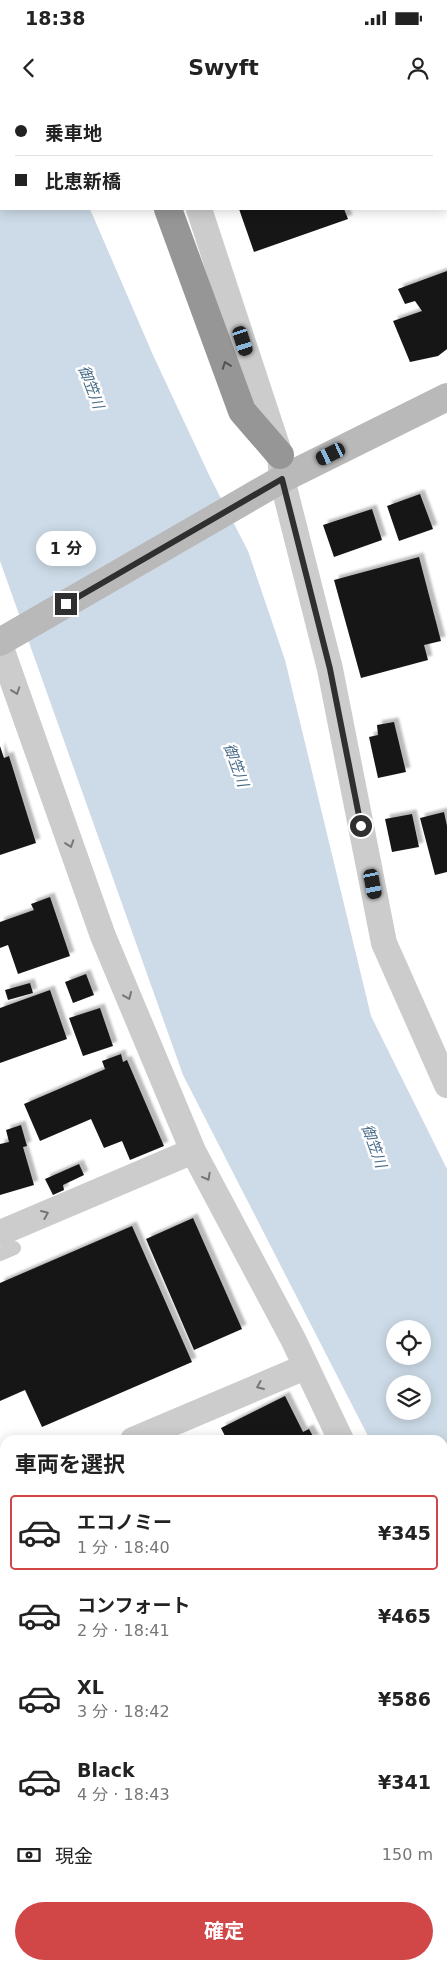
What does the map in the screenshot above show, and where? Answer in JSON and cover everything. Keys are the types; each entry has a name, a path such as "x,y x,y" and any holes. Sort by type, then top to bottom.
{"highway":[{"path":"168,210 242,410 281,467"}],"street":[{"path":"199,210 281,467 330,669 384,943 438,1039 447,1085"},
{"path":"339,1435 293,1339 193,1151 103,936 0,643 281,467 447,397"},
{"path":"7,1240 193,1151"},
{"path":"145,1435 305,1367"}],"lane":[{"path":"0,1254 7,1240"}],"water":[{"name":"御笠川","path":"0,210 90,210 153,355 210,477 248,551 285,660 371,1016 447,1169 447,1435 367,1435 183,1075 0,561"}],"building":[{"path":"239,210 344,210 348,219 254,252"},
{"path":"447,271 447,349 438,356 410,362 393,321 422,311 415,301 405,304 398,289"},
{"path":"420,494 433,529 399,541 387,506"},
{"path":"372,509 382,540 334,557 323,525"},
{"path":"419,557 441,641 424,645 428,660 361,678 334,580"},
{"path":"394,722 406,772 378,778 369,737 378,735 377,725"},
{"path":"0,746 4,758 9,756 36,843 0,855"},
{"path":"444,812 447,826 447,872 435,875 420,818"},
{"path":"412,814 419,847 392,852 385,819"},
{"path":"50,897 70,956 18,974 8,945 0,948 0,922 34,910 31,904"},
{"path":"86,974 94,995 73,1003 65,982"},
{"path":"30,983 33,993 8,1000 5,990"},
{"path":"50,990 67,1039 0,1063 0,1008"},
{"path":"100,1008 113,1046 83,1056 69,1018"},
{"path":"121,1054 123,1062 127,1060 164,1146 130,1160 122,1141 104,1148 91,1119 40,1141 24,1104 110,1067 105,1069 102,1061"},
{"path":"21,1125 27,1146 23,1147 34,1185 0,1195 0,1144 9,1142 6,1130"},
{"path":"79,1164 84,1175 63,1185 64,1190 53,1195 45,1179"},
{"path":"193,1218 242,1329 194,1350 146,1239"},
{"path":"132,1226 192,1362 42,1427 25,1390 0,1401 0,1283"},
{"path":"285,1396 303,1432 309,1429 312,1435 224,1435 221,1428"}],"route":[{"path":"66,604 282,479 330,669 361,826"}]}
